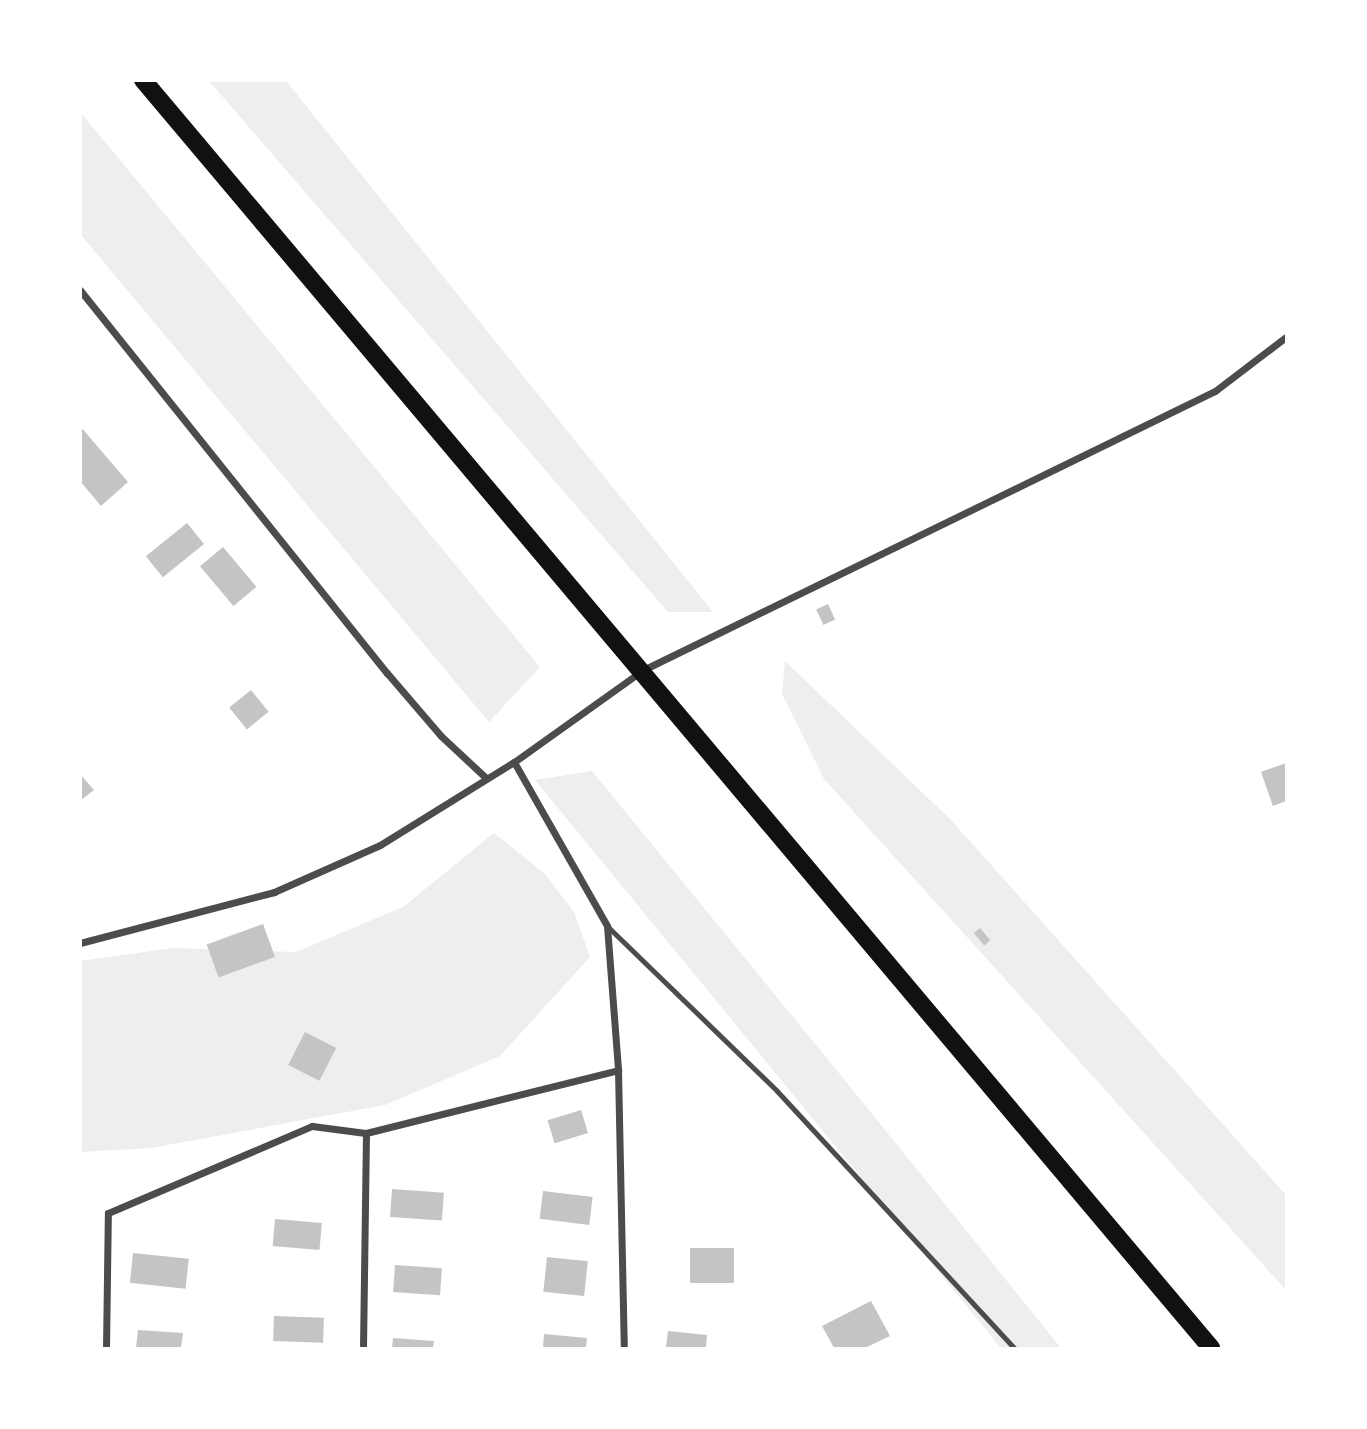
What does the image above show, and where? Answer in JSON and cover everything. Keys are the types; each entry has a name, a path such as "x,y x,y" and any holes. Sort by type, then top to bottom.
{"main road":[{"path":"143,80 643,670 1210,1349"}],"street":[{"path":"80,290 387,673 441,736 485,777"},
{"path":"80,943 274,892 380,845 485,777 514,762 643,670 1215,391 1286,337"},
{"path":"514,762 607,926 618,1070 624,1349"},
{"path":"106,1349 108,1213 312,1126 366,1133 618,1070"},
{"path":"363,1349 366,1133"}],"lane":[{"path":"607,926 777,1091 1014,1349"}],"shaded area":[{"path":"209,81 286,81 713,612 668,612"},
{"path":"81,113 540,667 489,722 81,235"},
{"path":"785,661 951,820 1286,1195 1286,1290 824,779 782,694"},
{"path":"592,771 1061,1348 1001,1348 535,780"},
{"path":"494,833 545,874 574,912 590,957 500,1056 385,1105 151,1148 81,1152 80,961 173,948 296,952 403,907"}],"building":[{"path":"80,426 128,482 101,506 80,481"},
{"path":"187,523 204,544 163,577 146,556"},
{"path":"223,547 256,587 233,606 200,566"},
{"path":"828,604 835,619 823,625 816,609"},
{"path":"251,690 269,712 247,729 229,708"},
{"path":"1286,763 1286,801 1273,806 1261,772"},
{"path":"80,774 94,790 80,801"},
{"path":"263,924 275,957 219,977 207,945"},
{"path":"980,928 990,940 984,945 974,933"},
{"path":"305,1032 336,1048 319,1081 288,1065"},
{"path":"581,1110 588,1133 555,1143 548,1120"},
{"path":"392,1189 444,1193 442,1221 390,1217"},
{"path":"543,1191 593,1197 589,1225 540,1219"},
{"path":"275,1219 322,1223 319,1250 273,1246"},
{"path":"690,1248 734,1248 734,1283 690,1283"},
{"path":"133,1253 189,1259 186,1289 130,1283"},
{"path":"547,1257 588,1261 584,1296 543,1292"},
{"path":"395,1265 442,1268 440,1295 393,1292"},
{"path":"871,1301 890,1336 865,1348 834,1348 822,1326"},
{"path":"274,1316 324,1318 323,1343 273,1341"},
{"path":"138,1330 183,1333 181,1348 136,1348"},
{"path":"668,1331 707,1335 706,1348 666,1348"},
{"path":"544,1334 587,1338 586,1348 543,1348"},
{"path":"393,1338 434,1341 433,1348 392,1348"}]}
